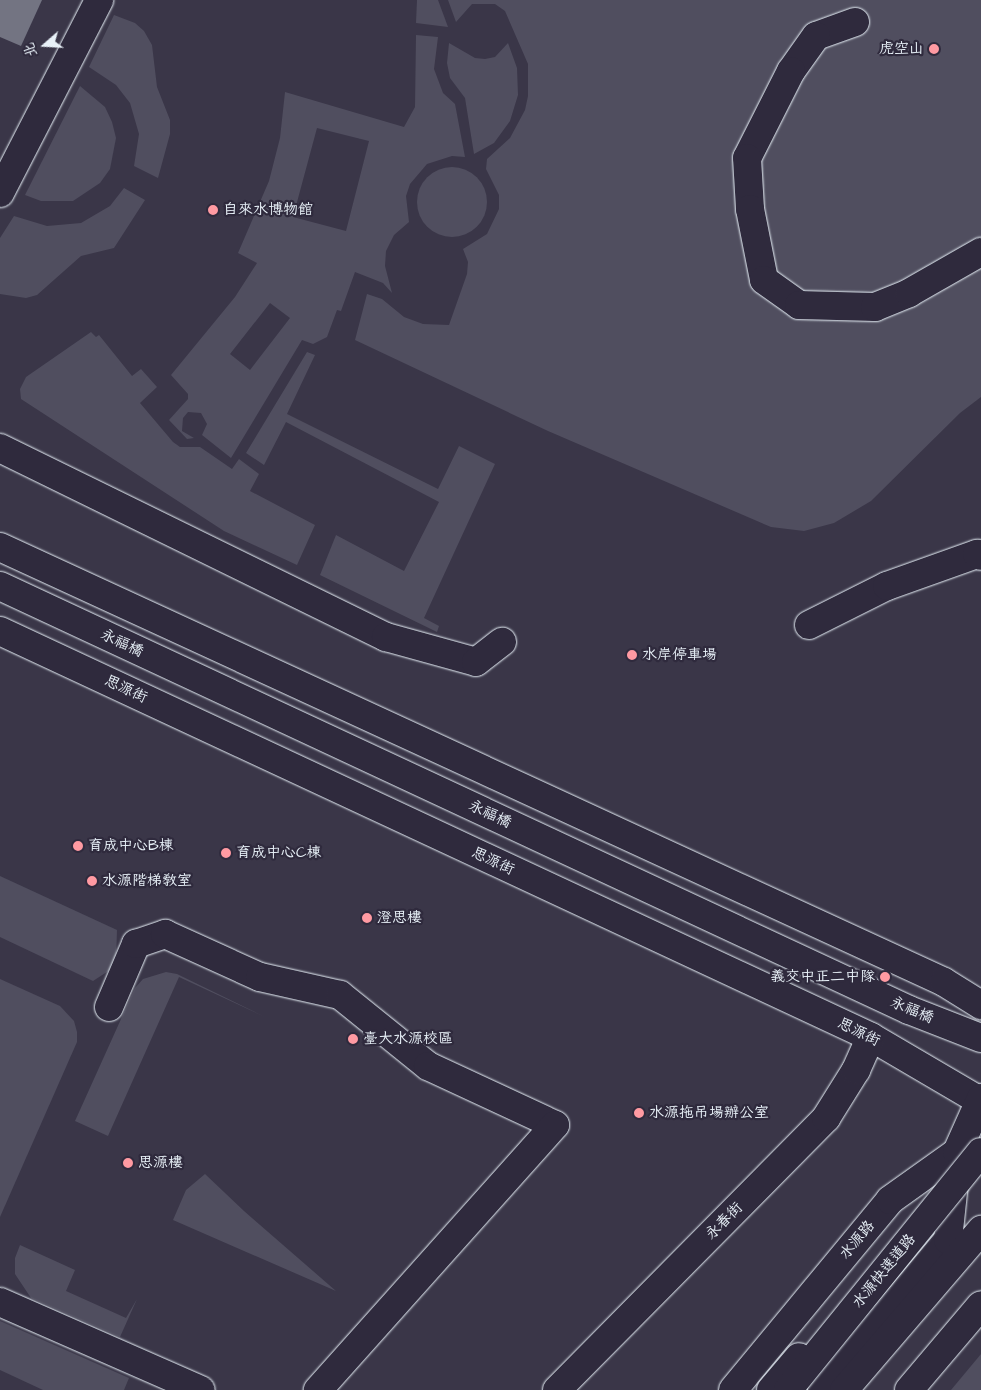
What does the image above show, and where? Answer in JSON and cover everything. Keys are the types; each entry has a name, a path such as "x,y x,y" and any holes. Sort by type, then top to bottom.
{"main road":[{"path":"0,193 99,0"},
{"path":"855,22 816,36 791,71 747,158 750,209 764,280 799,305 875,307 909,293 981,252"},
{"path":"0,448 386,637 476,662 502,642"},
{"path":"0,547 944,982 981,1005"},
{"path":"809,625 886,586 977,554 981,556"},
{"name":"永福橋","path":"0,586 900,1005 981,1038"},
{"name":"思源街","path":"0,631 871,1037 980,1099"},
{"path":"109,1007 136,944 165,934 260,977 340,995 428,1066 556,1125 318,1390"},
{"name":"永春街","path":"557,1390 826,1118 856,1070 871,1037"},
{"path":"822,1390 948,1240 973,1151 980,1099"},
{"path":"771,1390 973,1151"},
{"name":"水源路","path":"733,1390 890,1200 973,1151"},
{"name":"水源快速道路","path":"788,1390 973,1151"},
{"path":"844,1390 981,1230"},
{"path":"0,1302 200,1390"},
{"path":"909,1390 981,1305"}],"shaded area":[{"path":"417,0 438,0 448,27 416,23"},
{"path":"448,0 981,0 981,397 960,413 871,501 834,523 804,531 771,527 548,431 355,340 367,294 382,299 404,317 423,324 449,325 467,274 468,262 463,249 487,234 499,209 499,195 486,169 487,159 510,138 525,110 528,96 528,64 505,11 495,4 472,4 456,22"},
{"path":"114,15 135,23 144,31 152,45 157,87 170,120 170,134 158,178 134,166 139,134 130,103 116,85 89,67"},
{"path":"416,35 438,37 434,69 443,93 455,104 465,157 452,156 427,164 410,184 406,196 409,222 394,235 386,251 385,266 392,293 383,283 355,272 341,311 337,310 327,337 313,344 302,340 231,458 202,435 207,424 201,413 188,412 183,418 182,431 194,438 187,439 169,420 188,399 188,394 171,375 235,297 257,263 238,253 269,181 280,138 285,92 404,127 415,107","holes":["317,128 369,141 346,231 293,217","270,303 290,318 250,370 230,354"]},
{"path":"449,43 475,58 485,59 495,57 508,43 517,68 518,95 510,121 494,143 474,154 465,98 450,78 447,63"},
{"path":"80,86 105,107 112,122 116,138 110,169 100,183 73,201 41,201 25,195"},
{"path":"452,167 471,173 481,183 487,202 481,221 471,231 452,237 433,231 423,221 417,202 423,183 433,173"},
{"path":"124,188 145,200 114,248 81,256 37,295 26,298 0,294 0,238 14,216 47,226 81,223 110,206"},
{"path":"91,332 96,337 99,335 132,376 141,369 157,387 140,403 173,442 180,447 200,447 232,469 239,459 259,474 250,491 315,525 297,565 224,531 21,399 20,389 26,377"},
{"path":"307,352 315,355 287,414 438,489 459,446 495,464 424,618 439,626 437,632 320,575 336,535 404,571 439,502 286,422 264,465 246,453"},
{"path":"0,876 117,930 116,960 113,968 93,981 0,937"},
{"path":"166,972 177,974 265,1017 179,977 108,1136 75,1121 135,988 143,979"},
{"path":"0,979 60,1006 74,1021 77,1042 0,1217"},
{"path":"205,1174 244,1211 336,1291 173,1220 186,1190"},
{"path":"20,1245 75,1270 66,1291 126,1318 137,1299 120,1337 31,1298 15,1274 15,1258"},
{"path":"0,1321 129,1378 124,1390 43,1390 0,1370"},
{"path":"981,1354 981,1390 951,1390"}],"water":[{"path":"0,0 42,0 21,46 0,37"}],"place":[{"name":"虎空山","path":"934,49"},
{"name":"自來水博物館","path":"213,210"},
{"name":"水岸停車場","path":"632,655"},
{"name":"育成中心B棟","path":"78,846"},
{"name":"育成中心C棟","path":"226,853"},
{"name":"水源階梯教室","path":"92,881"},
{"name":"澄思樓","path":"367,918"},
{"name":"義交中正二中隊","path":"885,977"},
{"name":"臺大水源校區","path":"353,1039"},
{"name":"水源拖吊場辦公室","path":"639,1113"},
{"name":"思源樓","path":"128,1163"}]}
